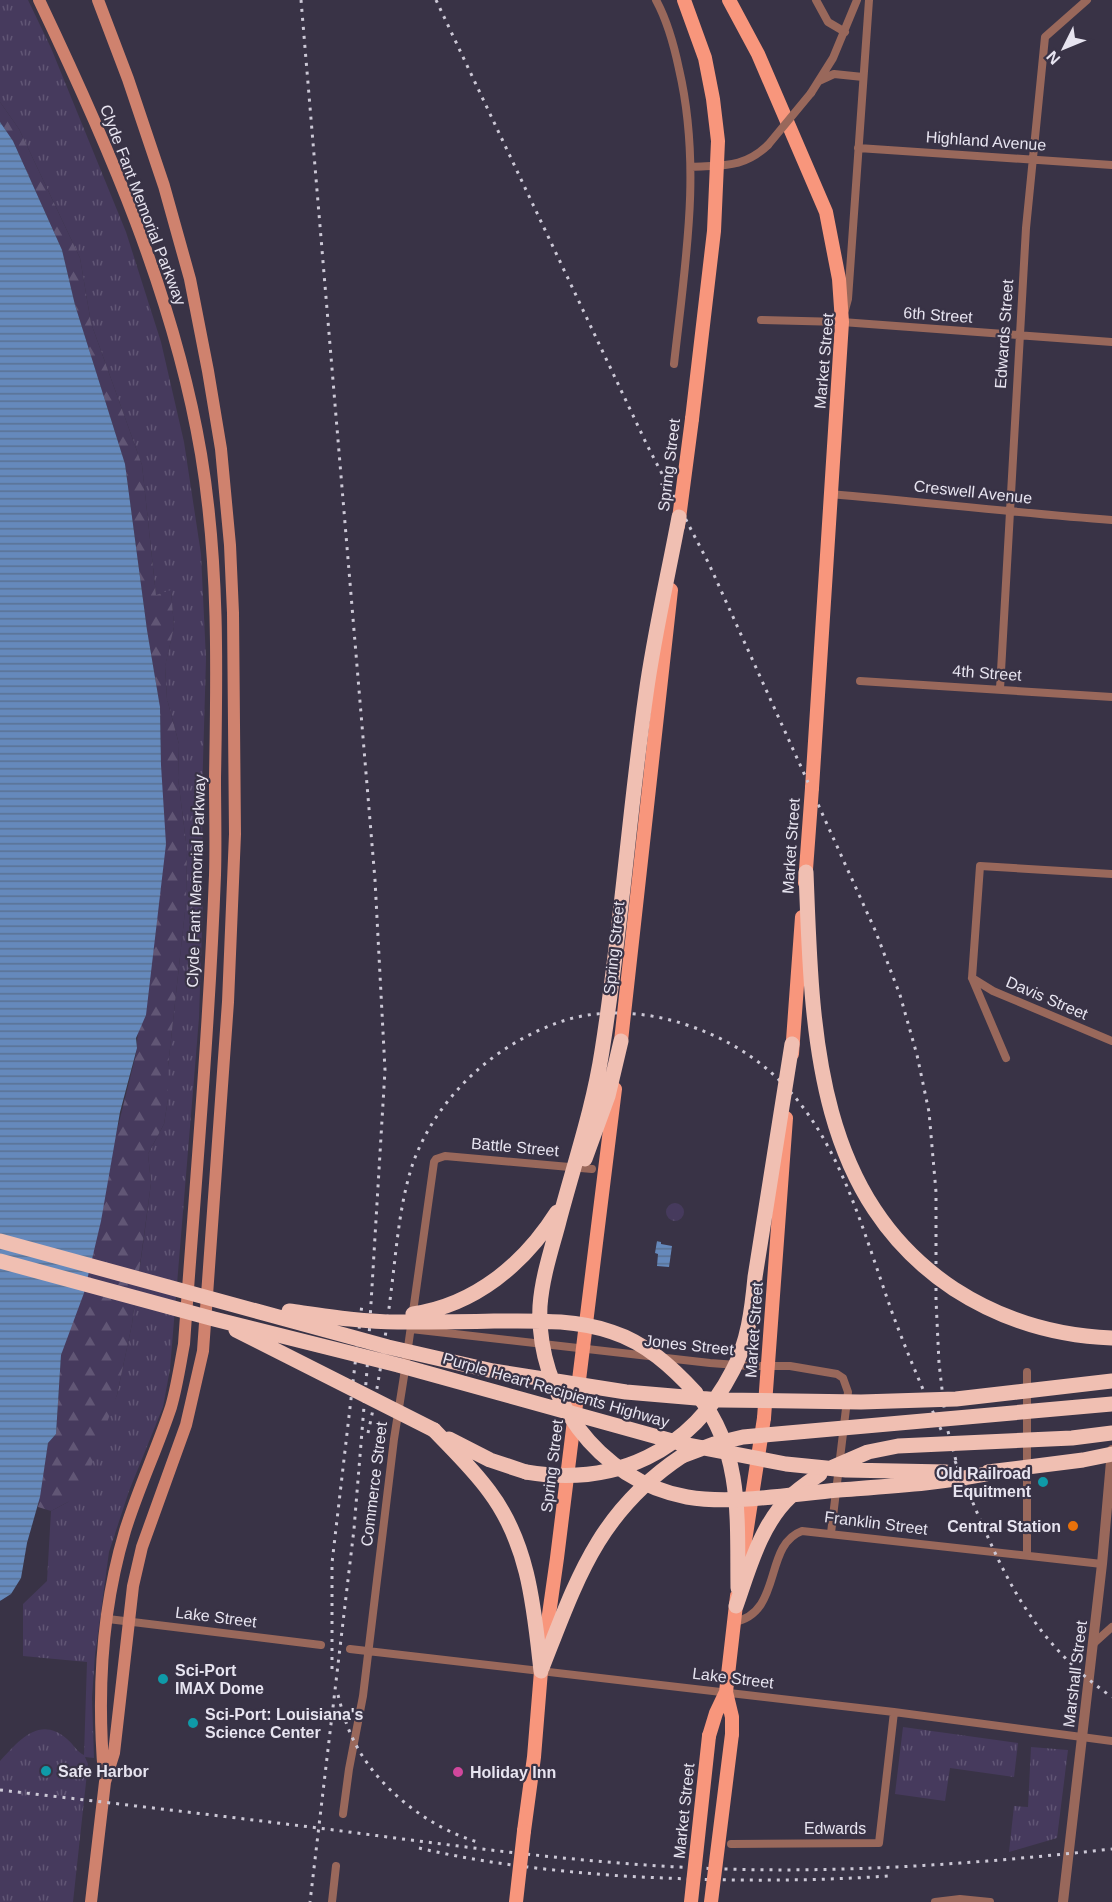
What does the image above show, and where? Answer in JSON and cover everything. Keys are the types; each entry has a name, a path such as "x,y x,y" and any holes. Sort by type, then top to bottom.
{"highway":[{"path":"679,517 646,691 599,1070 542,1291 541,1336 552,1382 579,1431 605,1457 619,1468 648,1484 686,1497 730,1499 934,1482 996,1472"},
{"path":"806,872 810,990 820,1066 841,1145 871,1204 893,1234 919,1260 947,1284 970,1299 1004,1316 1040,1328 1077,1336 1112,1338"},
{"path":"346,1317 434,1311 485,1288 519,1259 548,1226 581,1168 608,1096 621,1041"},
{"path":"214,1319 490,1460 526,1472 564,1477 601,1473 622,1468 646,1458 670,1444 700,1418 734,1369 745,1339 752,1309 755,1277 792,1044"},
{"name":"Purple Heart Recipients Highway","path":"0,1241 388,1347 494,1371 605,1389 761,1402 906,1401 1021,1393 1112,1381"},
{"name":"Purple Heart Recipients Highway","path":"0,1261 214,1319 398,1365 683,1444 786,1464 846,1470 996,1472 1112,1454"},
{"path":"224,1303 376,1322 563,1322 592,1326 615,1333 648,1350 677,1372 711,1412 721,1430 735,1484 738,1588"},
{"path":"541,1671 575,1585 592,1552 616,1515 638,1489 682,1455 743,1437 1112,1404"},
{"path":"434,1430 491,1493 516,1539 531,1592 541,1671"},
{"path":"736,1606 756,1550 774,1517 789,1497 820,1474 853,1457 883,1449 1072,1438 1112,1432"}],"main road":[{"name":"Clyde Fant Memorial Parkway","path":"39,0 119,180 169,316 201,452 209,510 217,613 215,870 212,946 184,1344 171,1404 124,1533 116,1569 102,1672 101,1712 105,1782 91,1902"},
{"name":"Clyde Fant Memorial Parkway","path":"98,0 146,132 190,279 221,449 233,613 235,834 232,926 203,1351 186,1425 142,1547 128,1622 114,1753 105,1782"},
{"name":"Spring Street","path":"516,1902 534,1757 541,1671 621,1041 679,517 714,231 717,165 716,120 710,78 684,0"},
{"path":"729,0 758,54 826,212 839,279 842,322"},
{"name":"Market Street","path":"691,1902 709,1737 716,1713 726,1692 738,1588 764,1418 806,872 842,322"},
{"name":"Market Street","path":"711,1902 732,1734 732,1717 726,1692"}],"street":[{"path":"656,0 670,31 685,92 692,167 691,218 674,364"},
{"path":"816,0 828,22 845,32"},
{"path":"692,167 741,163 749,160 768,145 819,82 845,32 856,0"},
{"name":"Market Street","path":"842,322 848,299 869,0"},
{"name":"Edwards Street","path":"1000,689 1018,336 1032,159 1045,37 1087,0"},
{"path":"819,82 826,76 834,74 863,76"},
{"name":"Highland Avenue","path":"858,148 1112,165"},
{"name":"6th Street","path":"761,320 842,322 1112,342"},
{"name":"Creswell Avenue","path":"830,494 1112,520"},
{"name":"4th Street","path":"860,681 1112,697"},
{"path":"1006,1058 972,978 980,866 1112,874"},
{"name":"Davis Street","path":"972,978 993,991 1112,1041"},
{"name":"Battle Street","path":"436,1159 445,1156 592,1168"},
{"name":"Commerce Street","path":"343,1814 369,1651 394,1439 432,1168 436,1159"},
{"name":"Jones Street","path":"411,1329 730,1365 790,1366 837,1374 847,1385 848,1392 831,1533"},
{"path":"1027,1372 1027,1555"},
{"name":"Marshall Street","path":"1063,1902 1102,1564 1112,1449"},
{"name":"Franklin Street","path":"734,1622 742,1621 758,1610 764,1601 789,1538 802,1531 1102,1564"},
{"name":"Lake Street","path":"108,1619 321,1645"},
{"path":"1093,1644 1112,1627"},
{"name":"Lake Street","path":"350,1649 894,1712 1112,1741"},
{"name":"Edwards","path":"731,1844 879,1843 894,1712"},
{"path":"332,1902 336,1866"},
{"path":"936,1902 960,1899 990,1902"}],"green space":[{"path":"0,0 28,0 51,48 126,232 161,342 184,442 201,554 206,659 199,1018 170,1369 163,1407 129,1491 109,1552 95,1655 92,1698 94,1758 85,1757 88,1764 73,1902 0,1902 0,1761 22,1739 39,1730 57,1732 84,1755 87,1662 23,1656 23,1604 47,1581 51,1511 68,1502 117,1395 132,1324 151,1183 148,1154 164,1124 168,1099 168,1067 186,902 187,850 178,778 179,744 167,699 165,666 174,627 171,591 156,595 142,465 91,323 80,258 19,129 0,102"},
{"path":"0,102 19,129 80,258 91,323 142,465 156,595 171,590 174,627 165,667 167,699 179,744 178,778 187,850 186,902 168,1067 168,1099 164,1124 148,1154 151,1183 132,1324 117,1395 84,1486 68,1502 51,1511 38,1507 48,1443 56,1434 61,1355 136,1054 161,765 160,707 147,630 125,464 75,305 62,250 13,141 0,122"},
{"path":"675,1203 681,1206 684,1212 681,1218 675,1221 669,1218 666,1212 669,1206"},
{"path":"903,1727 1018,1743 1014,1777 950,1768 945,1801 895,1794"},
{"path":"1031,1747 1068,1750 1057,1838 1009,1852 1014,1806 1028,1807"}],"water":[{"path":"0,122 13,141 62,250 75,305 125,464 147,630 160,707 166,844 146,1015 136,1038 137,1048 120,1112 101,1221 84,1293 61,1355 56,1434 48,1443 40,1497 27,1543 21,1578 11,1594 0,1601"},
{"path":"657,1241 672,1246 669,1267 657,1266 658,1254 655,1253"}],"railway":[{"path":"301,0 375,880 385,1070 367,1370 354,1529 310,1902"},
{"path":"436,0 647,445 709,564 875,930 900,995 917,1055 929,1112 936,1192 936,1300 939,1363 946,1424 958,1468"},
{"path":"368,1433 382,1359 405,1193 413,1163 423,1139 452,1096 470,1077 511,1045 533,1033 572,1018 620,1013 653,1016 684,1024 731,1044 770,1071 800,1103 824,1140 844,1181 899,1330 943,1434"},
{"path":"332,1669 332,1563 362,1304"},
{"path":"955,1461 999,1561 1033,1620 1055,1647 1081,1673 1112,1697"},
{"path":"338,1695 353,1739 375,1773 389,1789 422,1816 440,1827 478,1842"},
{"path":"0,1790 432,1843 627,1864 676,1867 822,1870 967,1863 1112,1849"},
{"path":"419,1848 521,1866 623,1876 756,1880 888,1876"}],"place":[{"name":"Old Railroad Equitment","path":"1043,1482"},
{"name":"Central Station","path":"1073,1526"},
{"name":"Sci-Port IMAX Dome","path":"163,1679"},
{"name":"Sci-Port: Louisiana's Science Center","path":"193,1723"},
{"name":"Safe Harbor","path":"46,1771"},
{"name":"Holiday Inn","path":"458,1772"}]}
